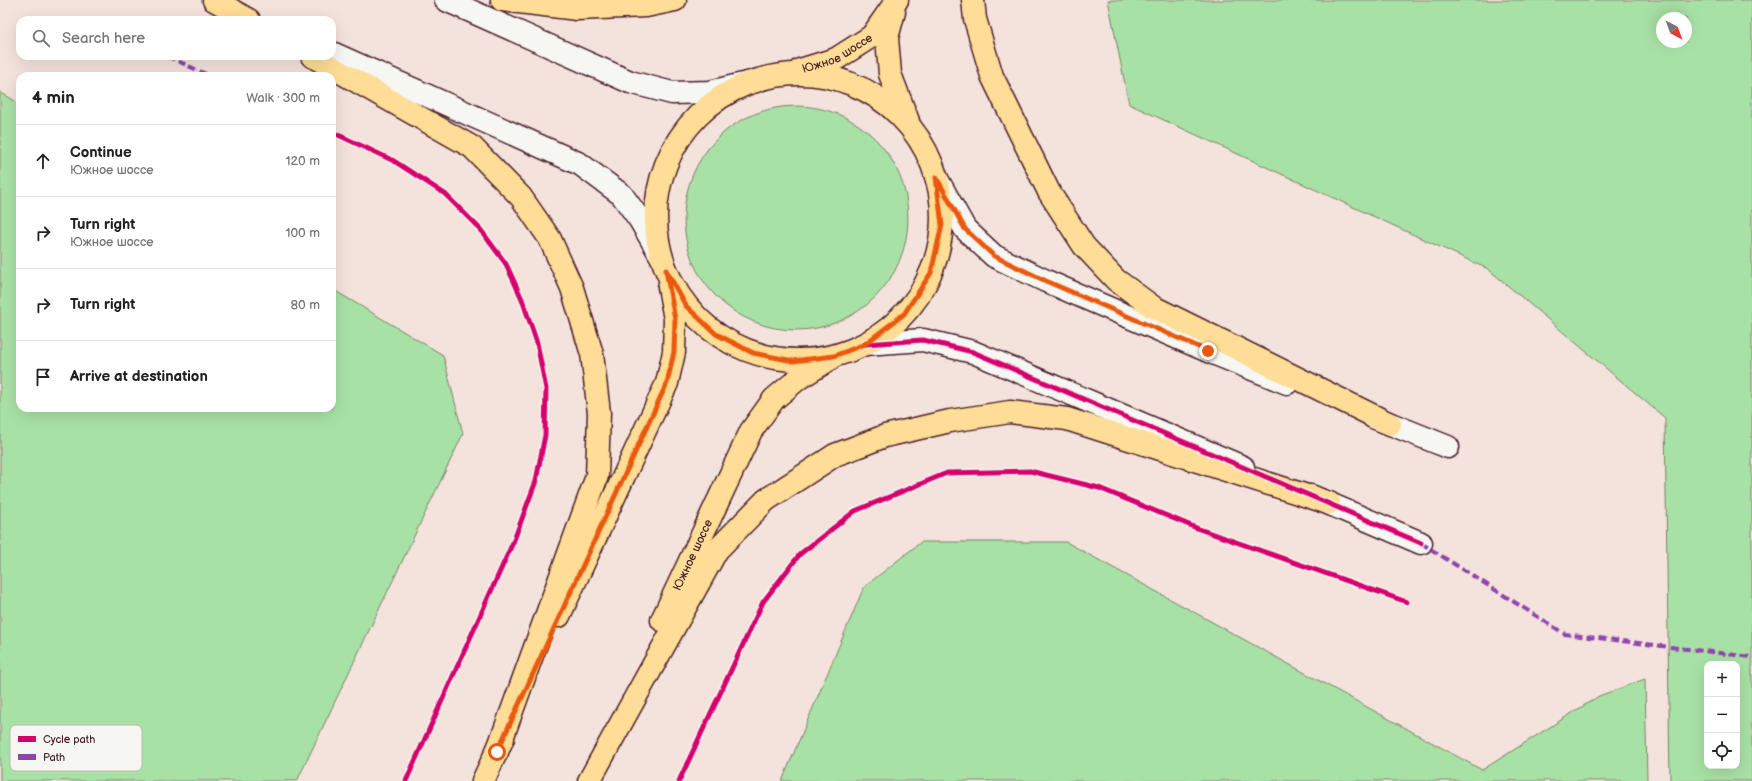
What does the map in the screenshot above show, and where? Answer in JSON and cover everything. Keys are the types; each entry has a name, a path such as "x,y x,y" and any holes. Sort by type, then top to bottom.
{"main road":[{"path":"214,0 242,16"},
{"path":"502,0 577,9 646,6 675,0"},
{"name":"Южное шоссе","path":"483,781 667,383 674,352 675,319 663,263 656,220 659,183 672,149 694,120 722,96 756,81 836,59 872,36 898,0"},
{"name":"Южное шоссе","path":"588,781 751,431 774,399 799,378 834,356 865,344 904,314 931,273 942,225 936,177 926,151 911,128 890,74 887,38 898,0"},
{"path":"973,0 976,19 992,76 1049,192 1084,246 1116,280 1152,307 1390,424"},
{"path":"319,60 472,147 521,197 554,246 572,288 592,354 599,412 596,476 497,752"},
{"name":"Южное шоссе","path":"782,75 818,75 853,84 885,103 911,128"},
{"name":"Южное шоссе","path":"663,263 686,306 716,334 753,353 793,361 834,356"},
{"path":"588,781 717,550 766,500 836,455 885,436 950,420 1010,412 1067,419 1329,503"}],"street":[{"path":"214,0 250,16"},
{"path":"446,0 630,82 672,93 710,92 756,81"},
{"path":"336,54 580,164 622,195 640,220 663,263"},
{"path":"936,177 965,229 994,256 1046,281 1208,351 1448,447"},
{"path":"865,344 923,340 973,352 1421,543"}],"green space":[{"path":"1108,0 1752,0 1752,781 1670,781 1665,418 1488,269 1129,104"},
{"path":"0,92 16,102 16,412 336,412 336,291 443,355 463,434 297,781 0,781"},
{"path":"796,106 818,108 849,119 875,139 895,165 906,196 908,218 906,240 895,271 875,297 849,317 818,328 796,330 774,328 743,317 717,297 697,271 686,240 684,218 686,196 697,165 717,139 743,119 774,108"},
{"path":"921,542 1066,542 1482,770 1599,696 1645,679 1647,781 782,781 864,587"}],"marked path":[{"path":"176,60 201,72"},
{"path":"1421,543 1565,634 1752,657"}],"cycle path":[{"path":"336,134 394,161 445,194 480,229 506,264 522,299 537,343 546,389 545,435 536,481 514,540 406,781"},
{"path":"865,344 923,340 973,352 1421,543"},
{"path":"679,781 763,602 800,554 855,511 947,473 1030,471 1099,488 1199,529 1407,602"}],"route":[{"path":"497,752 667,383 674,352 675,319 666,270 686,306 716,334 753,353 793,361 834,356 865,344 904,314 931,273 942,225 936,177 965,229 994,256 1046,281 1208,351"}]}
